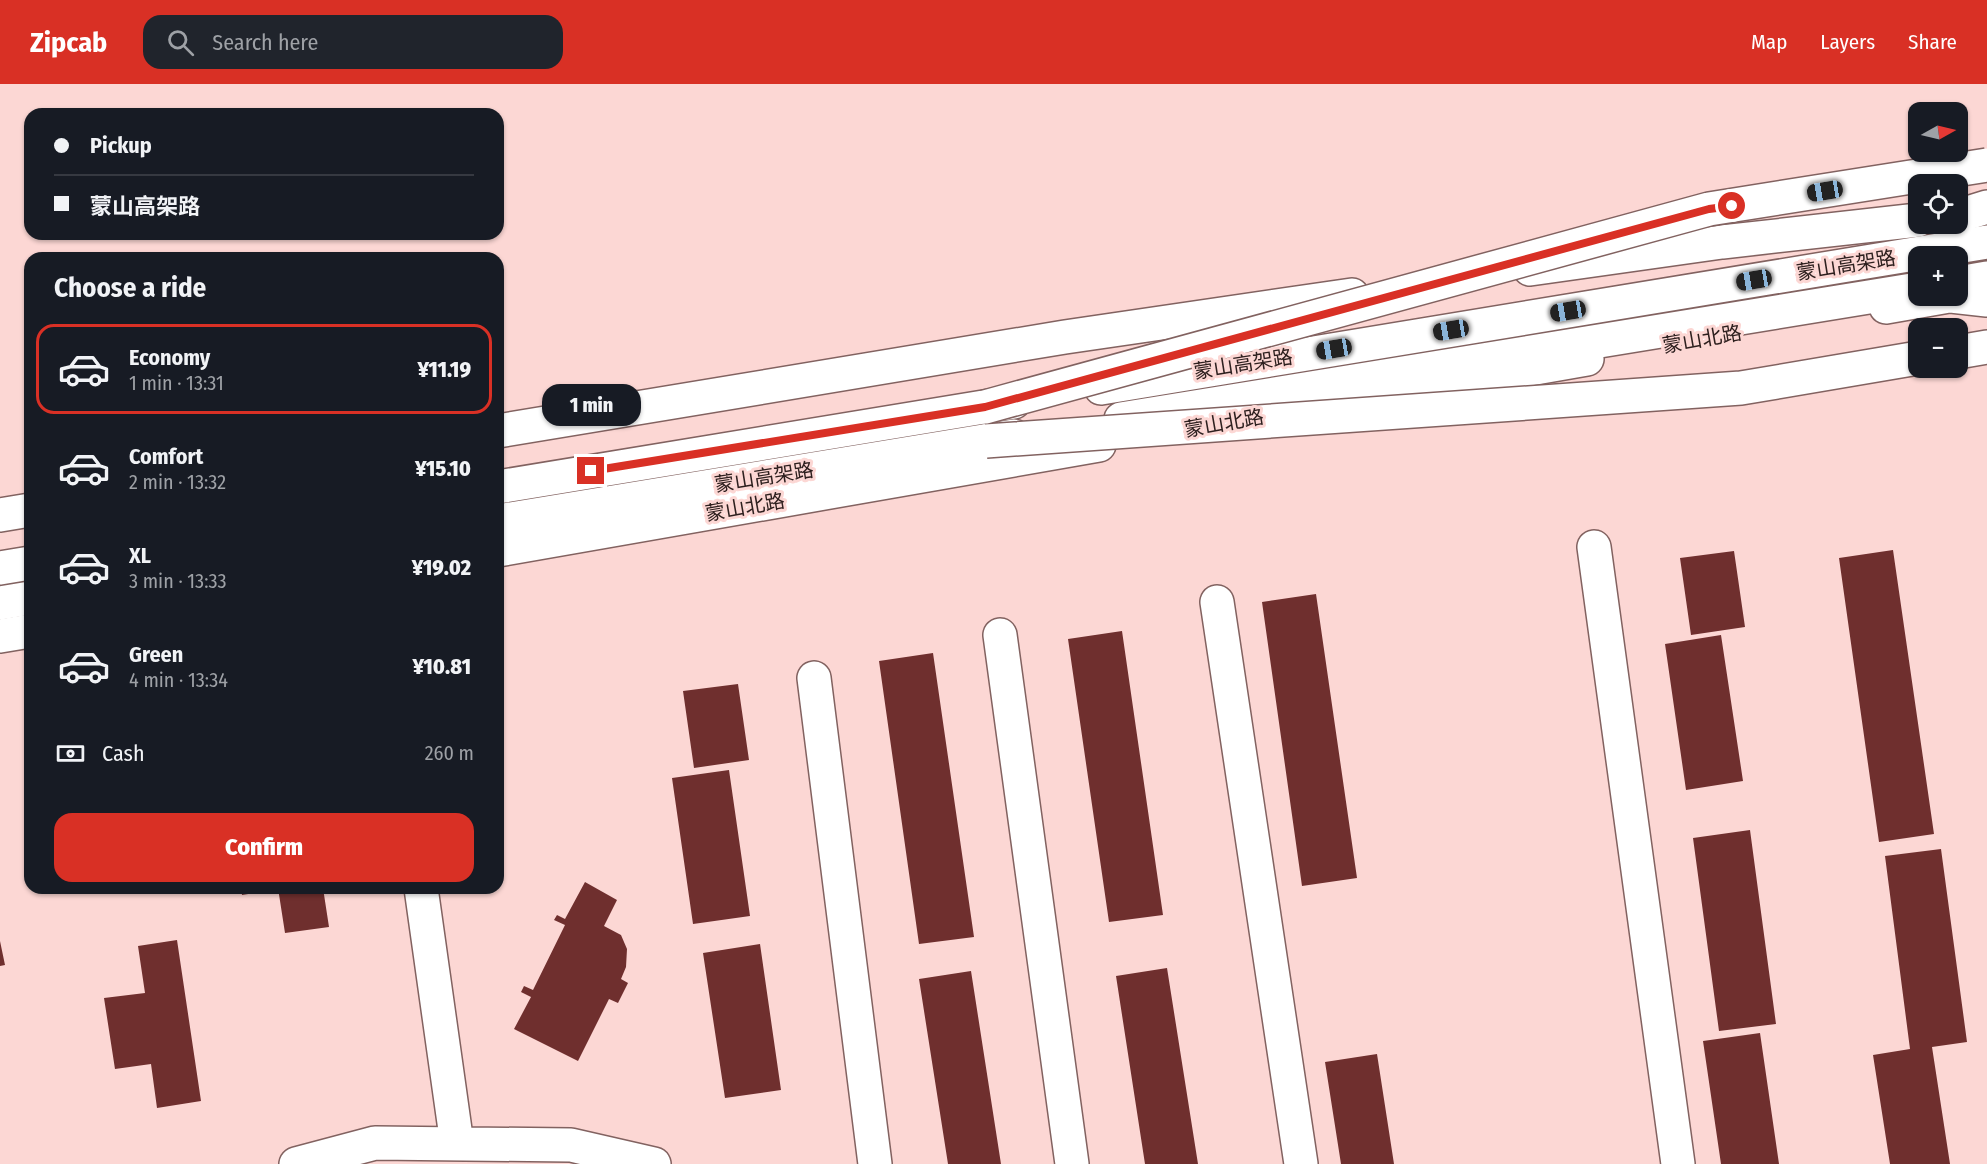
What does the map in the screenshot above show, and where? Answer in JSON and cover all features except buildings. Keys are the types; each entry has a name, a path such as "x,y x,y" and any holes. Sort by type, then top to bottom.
{"main road":[{"path":"985,407 1709,209 1987,165"},
{"path":"1968,213 1987,207"},
{"path":"1968,215 1987,213"},
{"path":"504,430 1065,337 1722,242 1908,221"},
{"name":"蒙山高架路","path":"504,486 1987,242"},
{"path":"1968,281 1987,278"},
{"path":"1968,292 1987,289"},
{"name":"蒙山高架路","path":"504,520 1908,291"},
{"name":"蒙山北路","path":"1968,298 1987,300"},
{"name":"蒙山北路","path":"504,549 1908,303"},
{"path":"1968,350 1987,347"},
{"path":"986,441 1741,388 1908,360"},
{"path":"0,515 24,511"},
{"path":"1594,547 1678,1164"},
{"path":"0,568 24,564"},
{"path":"0,603 24,599"},
{"path":"1216,602 1301,1164"},
{"path":"0,636 24,632"},
{"path":"1000,635 1072,1164"},
{"path":"814,678 875,1164"},
{"path":"421,894 457,1144"},
{"path":"296,1164 375,1143 571,1145 654,1164"}],"route":[{"path":"591,471 985,407 1709,209 1732,206"}]}
